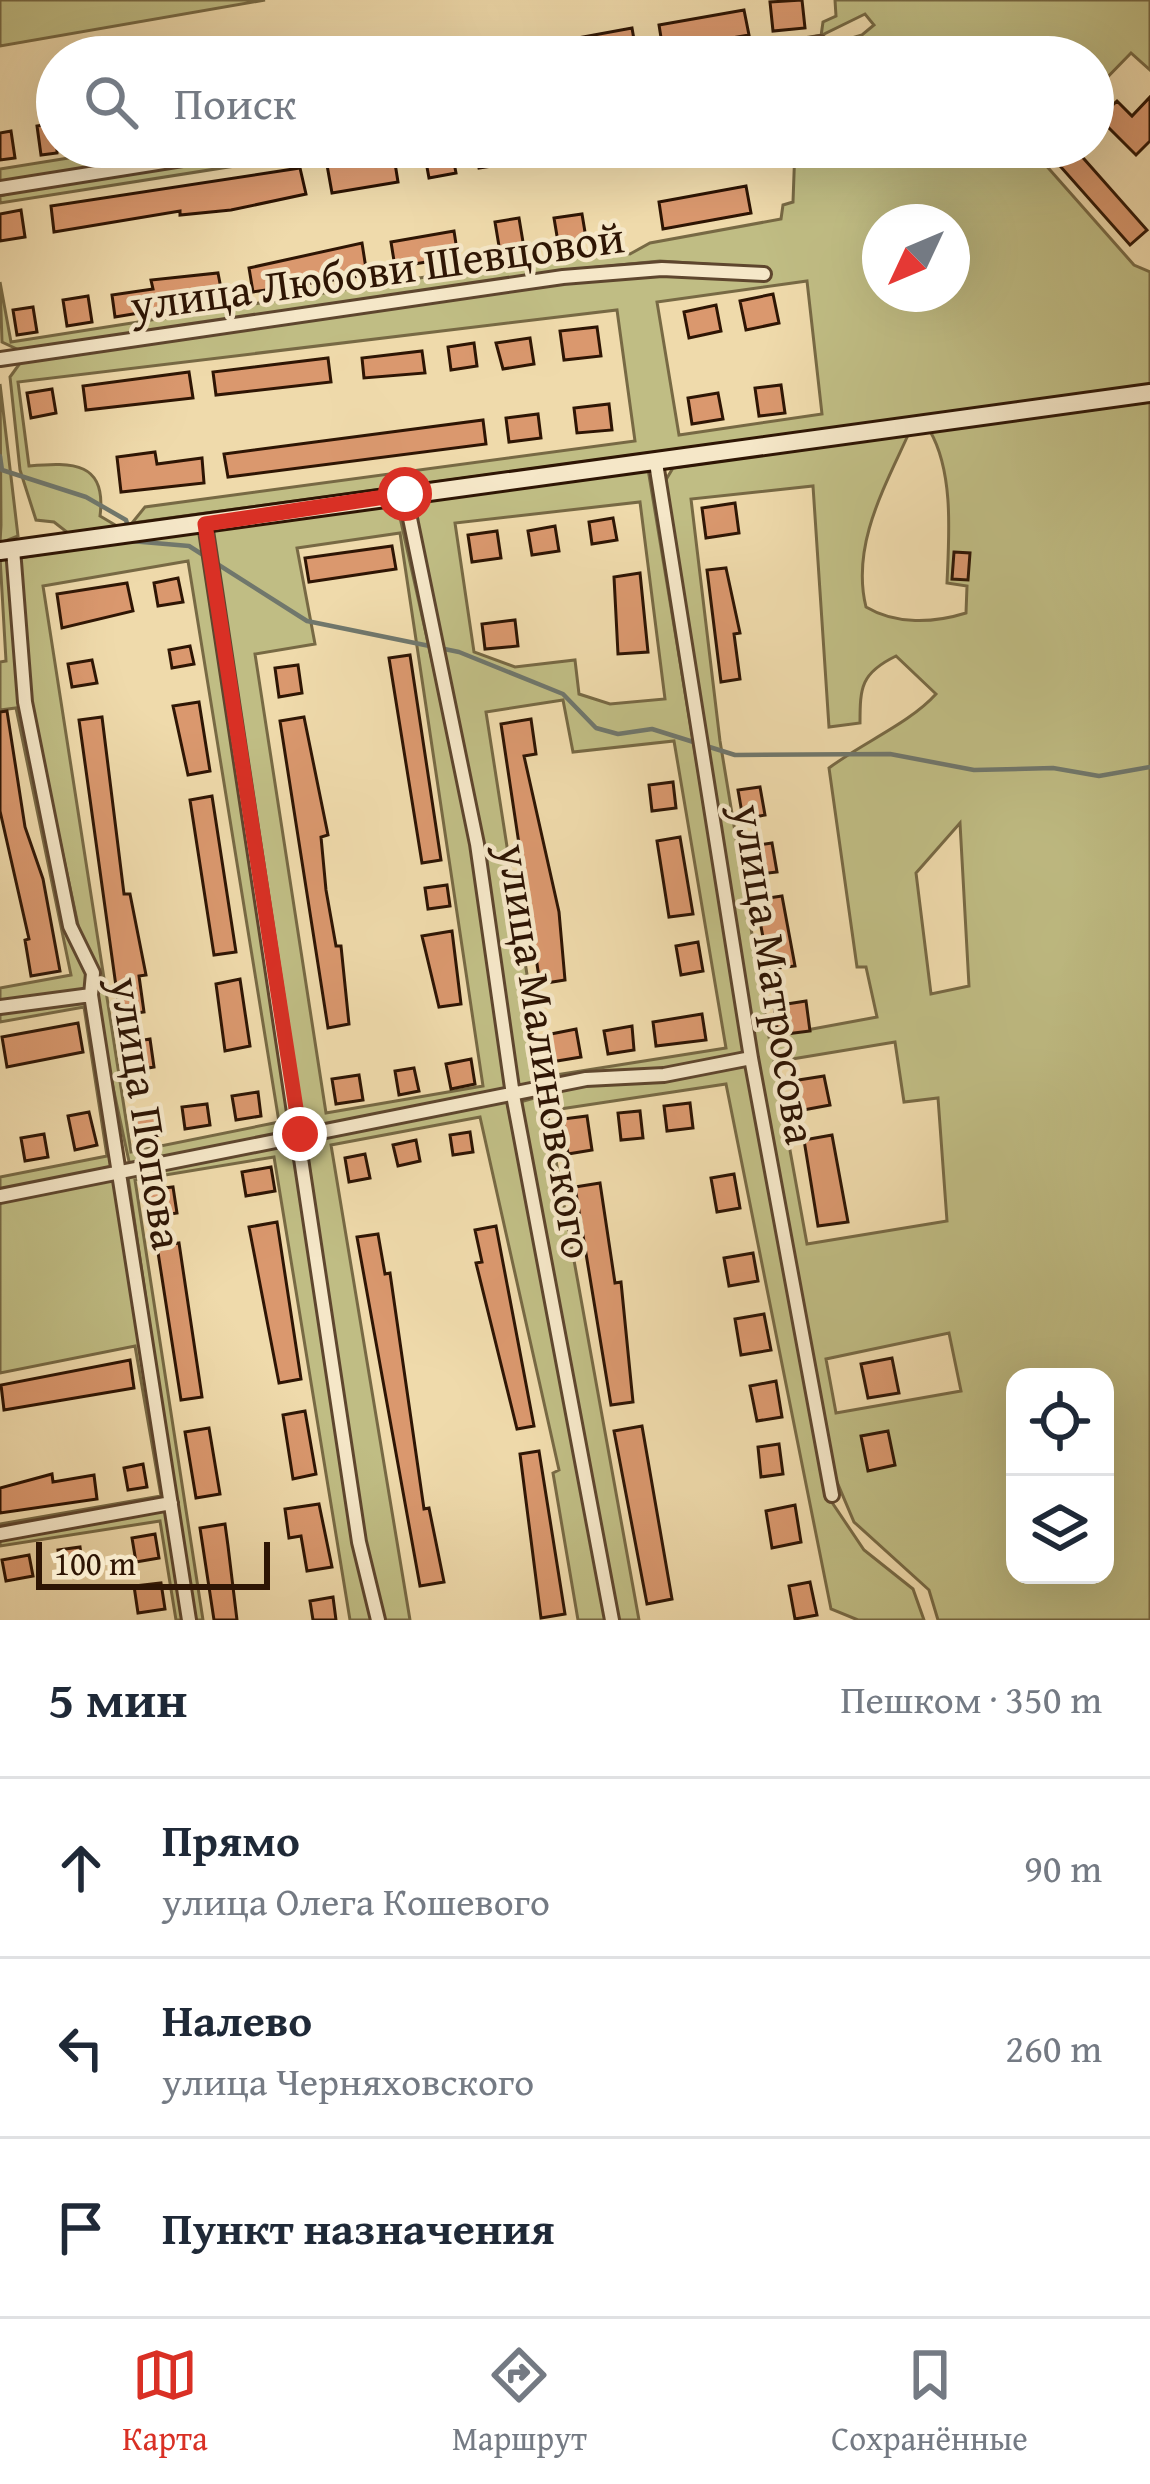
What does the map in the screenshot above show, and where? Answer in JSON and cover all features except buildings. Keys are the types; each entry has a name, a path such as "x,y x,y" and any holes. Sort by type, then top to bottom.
{"street":[{"path":"0,188 126,168"},
{"name":"улица Любови Шевцовой","path":"0,358 563,277 662,269 764,274"},
{"path":"7,550 1150,393"},
{"name":"улица Матросова","path":"656,463 679,579 688,677 751,1058 832,1495"},
{"name":"улица Малиновского","path":"405,494 477,844 513,1095 612,1620"},
{"path":"205,524 359,1542 378,1620"},
{"name":"улица Попова","path":"7,550 25,702 70,926 93,973 91,995 123,1171 189,1620"},
{"path":"0,1007 91,995"},
{"path":"0,1196 586,1079 664,1076 751,1058"},
{"path":"0,1534 171,1503"}],"shaded area":[{"path":"0,0 265,0 36,36 36,40 0,46"},
{"path":"835,0 1150,0 1150,70 1131,53 1114,70 1114,36 859,36 874,25 865,14 821,35 823,22 836,16"},
{"path":"36,163 36,168 96,168 0,184 0,169"},
{"path":"162,168 222,168 0,203 0,196"},
{"path":"794,168 1048,168 1134,265 1150,272 1150,385 132,523 145,507 635,441 617,310 18,382 29,466 84,469 98,485 100,516 117,526 68,533 54,522 36,520 20,470 10,377 23,359 565,283 662,275 764,280 763,268 660,261 568,270 19,350 2,342 0,282 11,342 604,249 630,254 650,243 781,219 783,205 793,202","holes":["807,281 822,414 679,435 657,302"]},
{"path":"0,384 18,536 0,543 1,525"},
{"path":"1150,402 1150,1620 938,1620 929,1590 854,1522 829,1463 761,1093 664,483 673,468 909,433 872,518 863,584 866,607 902,619 928,620 966,613 967,586 947,583 949,525 938,448 930,431","holes":["813,486 829,727 860,723 865,682 896,656 936,694 829,768 857,967 866,967 877,1017 769,1037 720,741 691,499","960,823 969,986 931,994 916,873","895,1042 904,1102 938,1098 947,1221 807,1244 774,1062","949,1333 961,1391 836,1413 826,1359"]},
{"path":"648,469 745,1053 663,1073 519,1090 413,508 417,501","holes":["640,502 665,699 610,704 579,694 575,660 515,667 474,652 455,523","563,700 573,752 674,741 726,1048 543,1077 486,712"]},
{"path":"397,504 473,844 508,1089 308,1130 302,1123 212,528","holes":["400,533 483,1086 326,1113 255,654 315,644 297,548"]},
{"path":"199,529 294,1127 290,1133 130,1166 30,702 19,558","holes":["188,561 279,1122 131,1152 43,586"]},
{"path":"0,557 8,559 24,716 42,826 71,930 90,975 86,992 0,1006 0,988 71,975 16,708 0,710 0,662 6,661"},
{"path":"88,1001 114,1166 0,1192 0,1177 107,1156 84,1007 0,1022 0,1010"},
{"path":"739,1064 747,1067 827,1495 864,1550 913,1589 924,1620 858,1620 831,1609 726,1084 547,1111 639,1620 617,1620 520,1102 588,1083"},
{"path":"507,1101 608,1620 578,1620 553,1473 559,1470 480,1117 331,1145 410,1620 382,1620 362,1540 306,1144 311,1137"},
{"path":"293,1140 374,1620 350,1620 274,1157 135,1180 203,1620 193,1620 128,1177"},
{"path":"118,1179 168,1501 0,1531 0,1524 161,1496 135,1346 0,1373 0,1200"},
{"path":"169,1506 186,1620 176,1620 160,1521 0,1546 0,1538"}],"waterway":[{"path":"0,456 2,470 86,497 126,520 129,530"},
{"path":"131,541 189,546 307,621 459,652 563,694 596,728 618,734 652,729 735,755 890,754 974,770 1053,768 1099,776 1150,767"}],"route":[{"path":"300,1134 205,524 405,494"}]}
